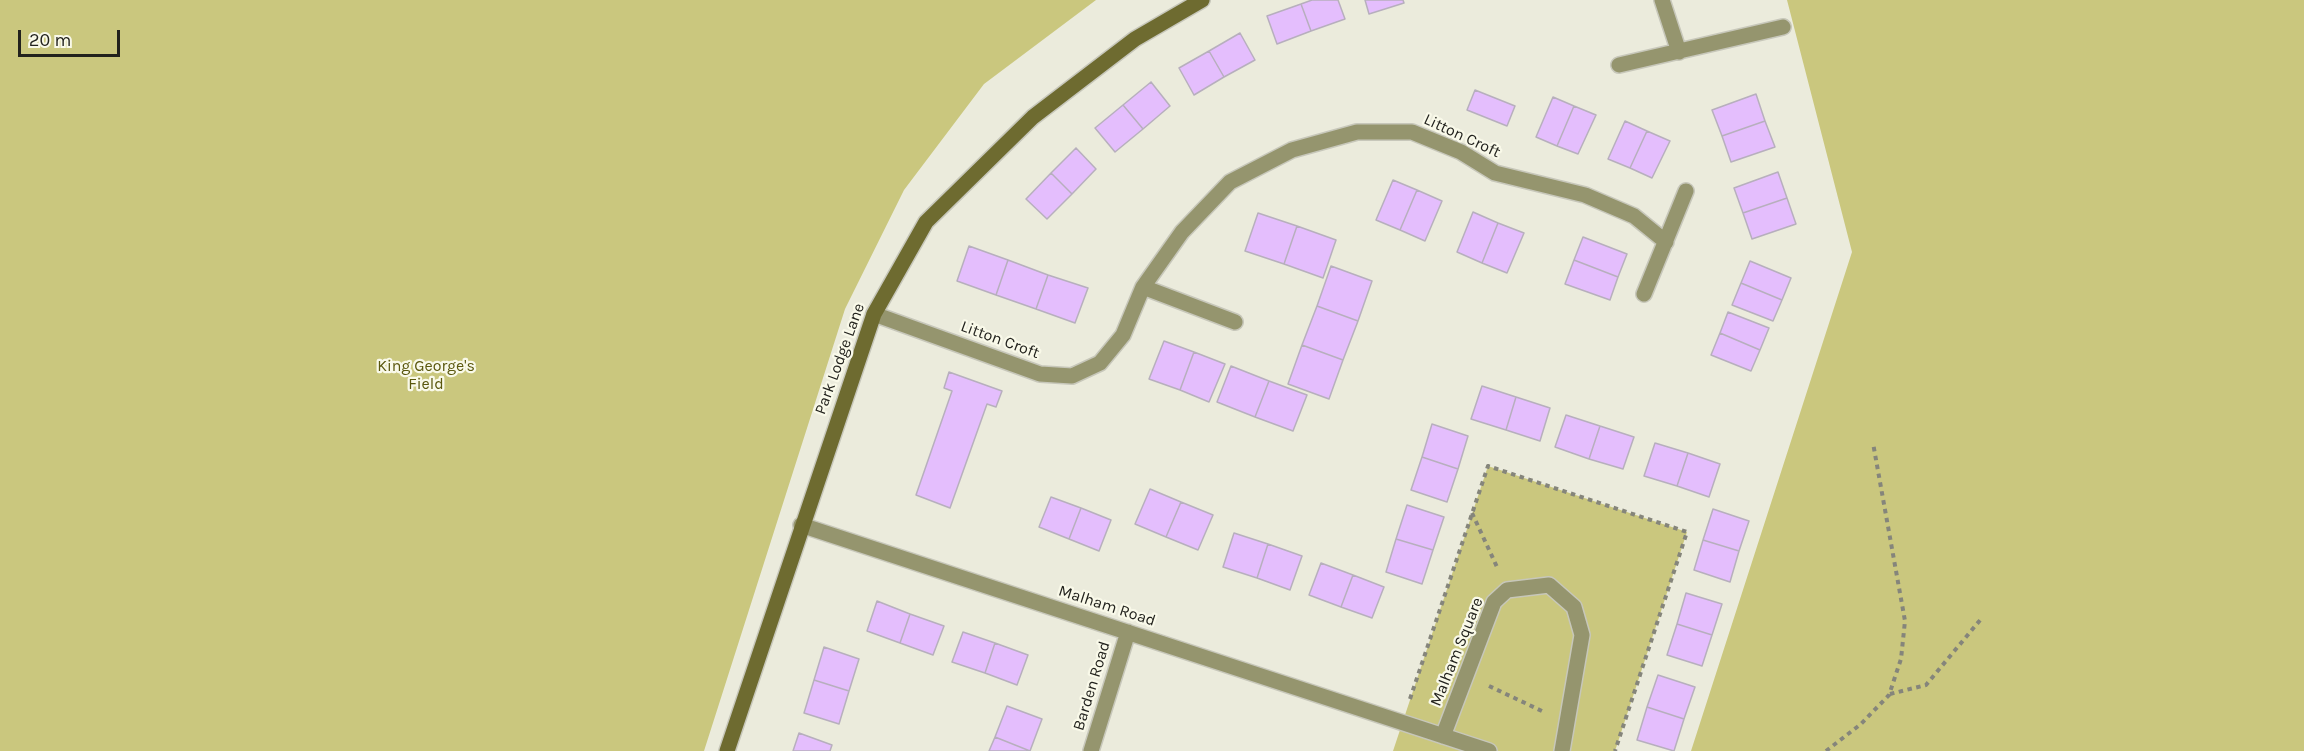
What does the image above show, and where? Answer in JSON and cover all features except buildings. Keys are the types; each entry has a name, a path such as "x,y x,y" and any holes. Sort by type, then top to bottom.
{"street":[{"name":"Park Lodge Lane","path":"727,751 873,314 926,222 1033,117 1135,39 1202,0"},
{"path":"1662,0 1679,52"},
{"path":"1619,65 1783,27"},
{"name":"Litton Croft","path":"873,314 1040,374 1072,376 1100,363 1123,335 1143,287 1182,232 1230,182 1292,150 1357,132 1412,132 1461,152 1495,172 1586,195 1635,216 1666,242"},
{"path":"1644,294 1686,191"},
{"path":"1143,287 1235,322"},
{"name":"Malham Road","path":"801,525 1443,736"},
{"name":"Malham Square","path":"1443,736 1494,602 1507,590 1549,585 1574,607 1582,634 1562,751"},
{"name":"Barden Road","path":"1091,751 1128,632"},
{"path":"1443,736 1490,751"}],"path":[{"path":"1826,751 1861,724 1889,694 1901,659 1905,621 1872,442"},
{"path":"1472,513 1507,590"},
{"path":"1889,694 1926,685 1981,619"},
{"path":"1466,676 1567,722"}],"green space":[{"name":"King George's Field","path":"0,0 1096,0 984,84 904,190 845,309 704,751 0,751"},
{"path":"1787,0 2304,0 2304,751 1691,751 1852,252"},
{"path":"1488,466 1687,532 1615,751 1393,751"}]}
